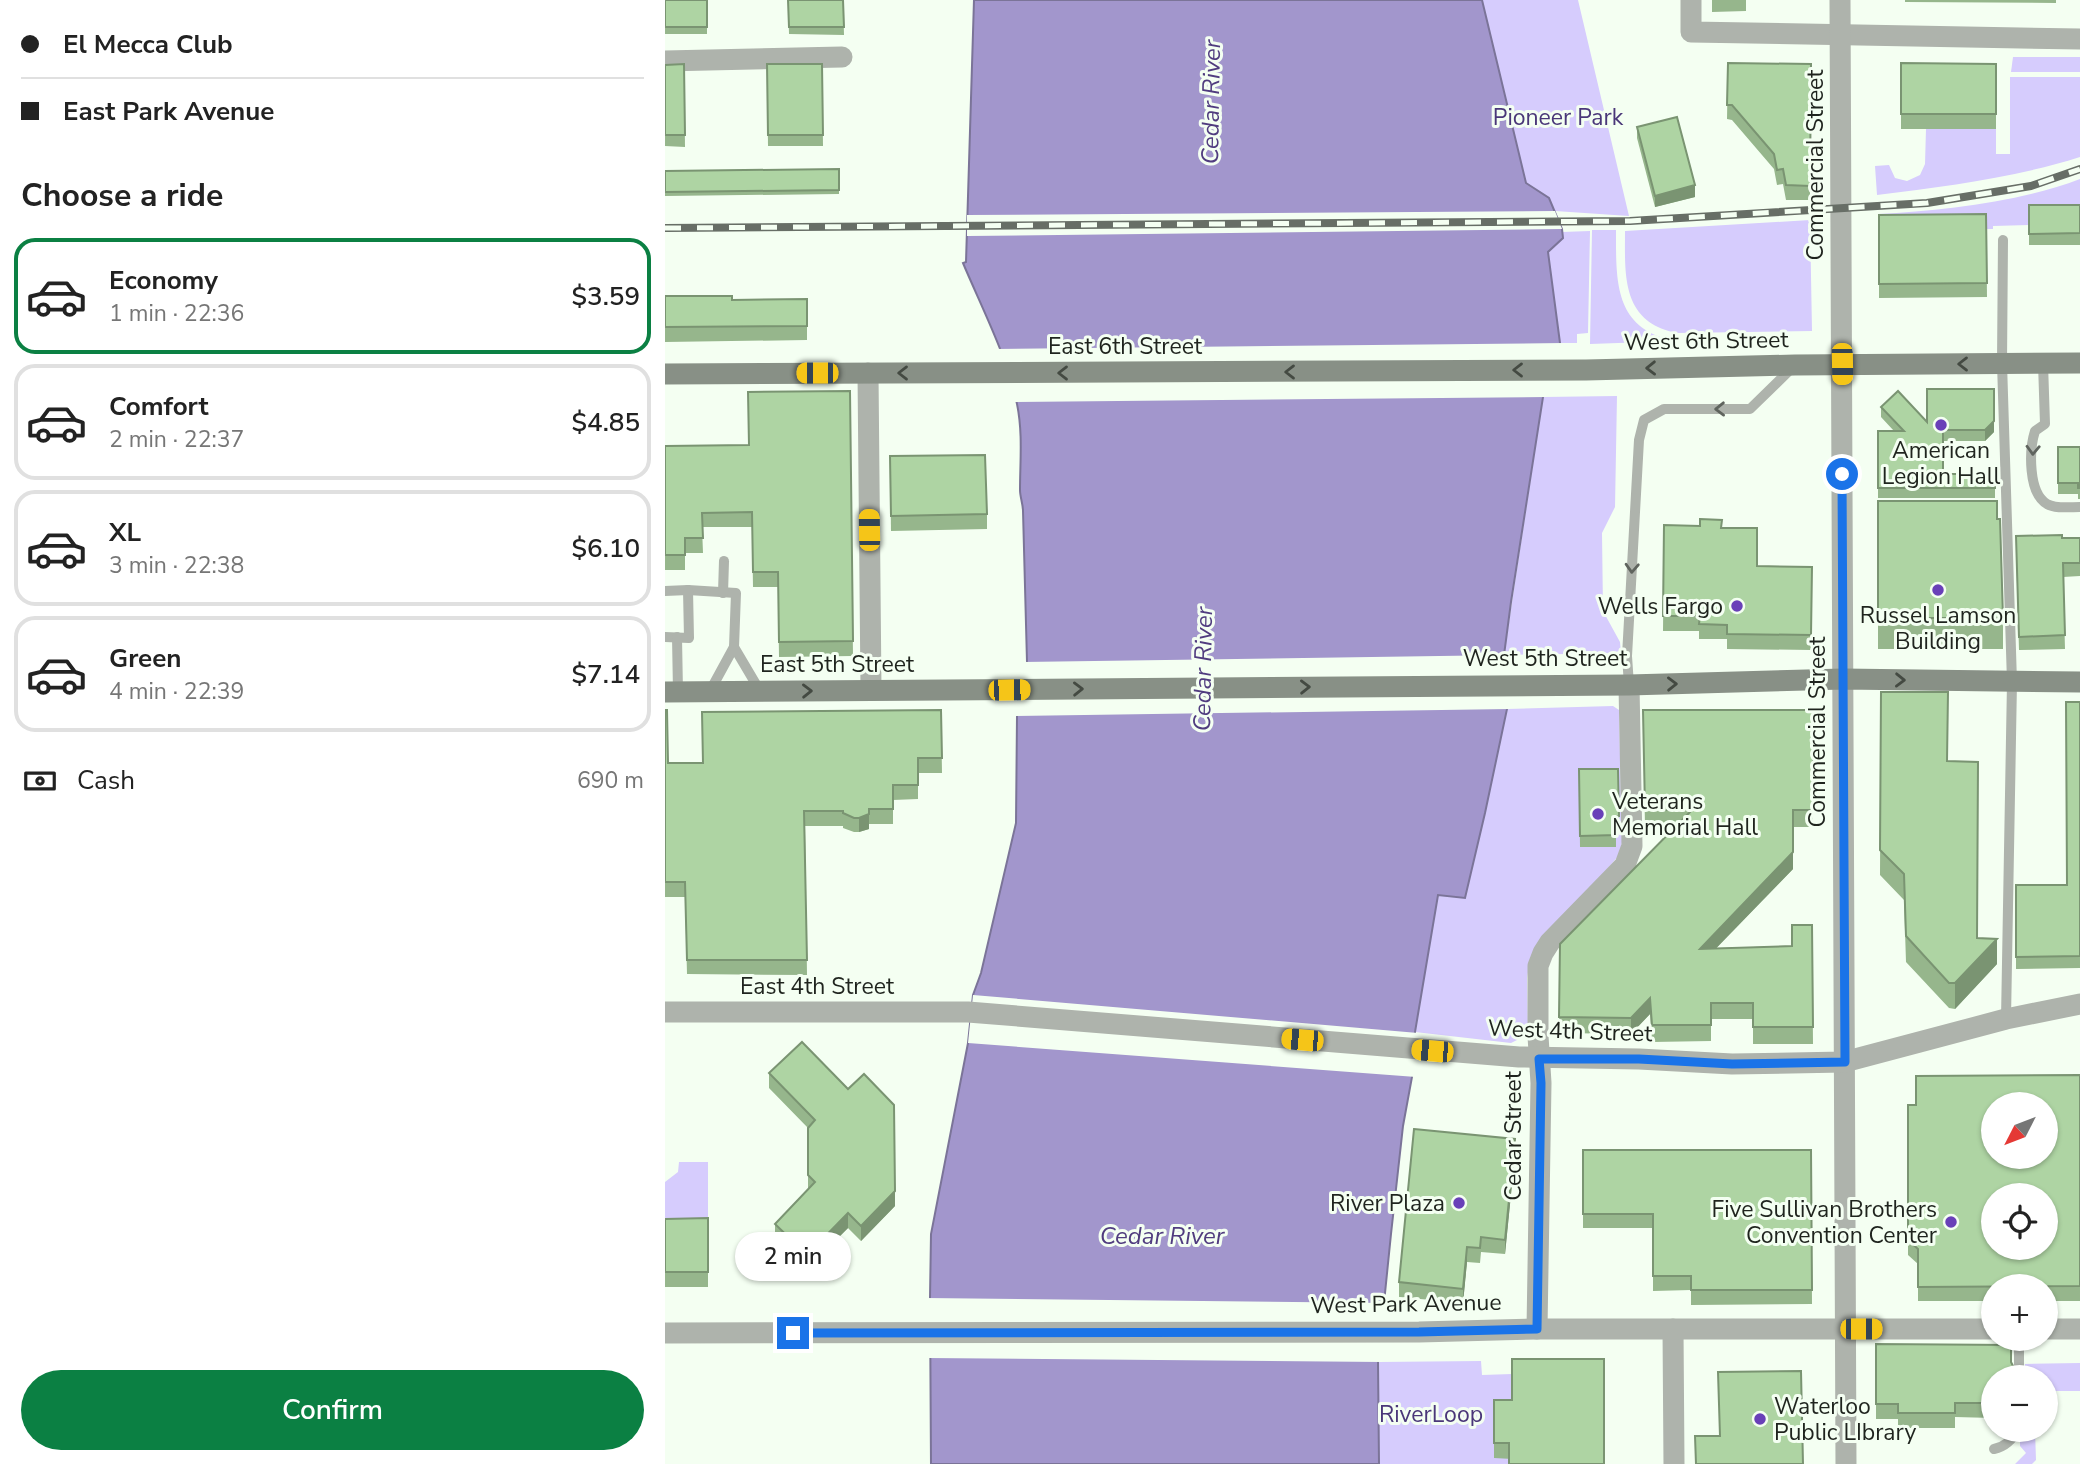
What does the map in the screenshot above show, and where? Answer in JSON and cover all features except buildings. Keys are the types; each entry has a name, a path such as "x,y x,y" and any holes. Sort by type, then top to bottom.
{"main road":[{"name":"West 6th Street","path":"1586,370 1842,364 2080,363"},
{"name":"East 6th Street","path":"665,374 1586,370"},
{"name":"West 5th Street","path":"1009,690 1629,685 1843,679 2080,682"},
{"name":"East 5th Street","path":"671,692 1009,690"}],"street":[{"path":"1691,0 1691,32 2080,39"},
{"name":"Commercial Street","path":"1840,0 1846,1464"},
{"path":"665,61 842,57"},
{"path":"868,373 871,690"},
{"name":"Cedar Street","path":"1537,1329 1541,1083 1538,966 1550,942 1625,865 1632,846 1629,685"},
{"name":"West 4th Street","path":"968,1012 1539,1059 1639,1059 1732,1064 1845,1062 2006,1019 2080,1004"},
{"name":"East 4th Street","path":"665,1012 968,1012"},
{"path":"1673,1329 1674,1464"},
{"name":"West Park Avenue","path":"665,1333 1981,1329"},
{"path":"2058,1329 2080,1329"}],"lane":[{"path":"2003,240 2002,363 2012,682 2006,1019"},
{"path":"2042,363 2045,425 2035,431 2032,442 2033,482 2037,495 2048,505 2080,507"},
{"path":"1629,685 1627,656 1639,440 1644,420 1664,410 1750,409 1795,365"},
{"path":"723,593 724,561"},
{"path":"671,692 671,637 689,638 688,590"},
{"path":"665,591 736,593 734,647 710,691"},
{"path":"734,647 760,691"},
{"path":"1994,1449 2008,1442"}],"green space":[{"name":"Pioneer Park","path":"1482,0 1578,0 1629,216 1555,211 1549,198 1526,184"},
{"path":"2013,57 2080,57 2080,72 2011,72"},
{"path":"2010,77 2080,77 2080,157 2005,176 1877,195 1875,166 1889,165 1895,178 1907,181 1920,175 1925,164 1926,129 1996,129 1996,154 2010,154"},
{"path":"2080,179 2080,216 2029,216 2029,225 1993,226 1993,229 1879,230 1878,214 1980,204 2032,194"},
{"path":"1810,220 1812,331 1677,333 1645,319 1630,294 1625,264 1625,231"},
{"path":"1592,230 1616,230 1619,285 1630,314 1640,326 1655,335 1675,341 1590,344"},
{"path":"1590,231 1588,333 1577,334 1577,343 1560,343 1548,252 1563,238 1562,232"},
{"path":"1617,396 1615,507 1602,533 1603,611 1620,642 1621,653 1504,655 1543,397"},
{"path":"1613,706 1619,710 1620,854 1530,960 1527,978 1528,1028 1523,1037 1511,1043 1415,1032 1438,894 1465,898 1507,709"},
{"path":"679,1162 708,1162 708,1233 665,1233 665,1182 678,1172"},
{"name":"RiverLoop","path":"1481,1361 1482,1375 1512,1374 1512,1415 1494,1416 1494,1458 1509,1458 1509,1464 1379,1464 1378,1362"},
{"path":"2080,1363 2080,1391 2058,1391 2058,1365 2025,1364"},
{"path":"2020,1442 2035,1442 2036,1460 2032,1464 2015,1464 2026,1453"}],"water":[{"name":"Cedar River","path":"974,0 1482,0 1526,183 1549,198 1562,229 1563,238 1548,252 1560,343 1543,397 1511,602 1504,655 1507,709 1465,898 1438,895 1415,1032 1378,1362 1379,1464 931,1464 931,1234 968,1043 973,995 981,973 1016,823 1017,716 1027,662 1019,415 1001,351 963,263 966,262"}],"pier":[{"path":"1555,211 1562,229 967,236 967,215"},
{"path":"1564,343 1546,397 1013,402 995,349"},
{"path":"1507,655 1510,709 1014,716 1023,662"},
{"path":"973,995 1418,1033 1416,1077 968,1043"},
{"path":"926,1298 1388,1303 1382,1362 927,1358"}],"railway":[{"path":"665,228 1630,221 1927,203 2031,186 2080,169"}],"place":[{"name":"American Legion Hall","path":"1941,425"},
{"name":"Russel Lamson Building","path":"1938,590"},
{"name":"Wells Fargo","path":"1737,606"},
{"name":"Veterans Memorial Hall","path":"1598,814"},
{"name":"River Plaza","path":"1459,1203"},
{"name":"Five Sullivan Brothers Convention Center","path":"1951,1222"},
{"name":"Waterloo Public LIbrary","path":"1760,1419"}],"route":[{"path":"793,1333 1419,1332 1537,1329 1541,1083 1539,1059 1639,1059 1732,1064 1845,1062 1842,474"}]}
